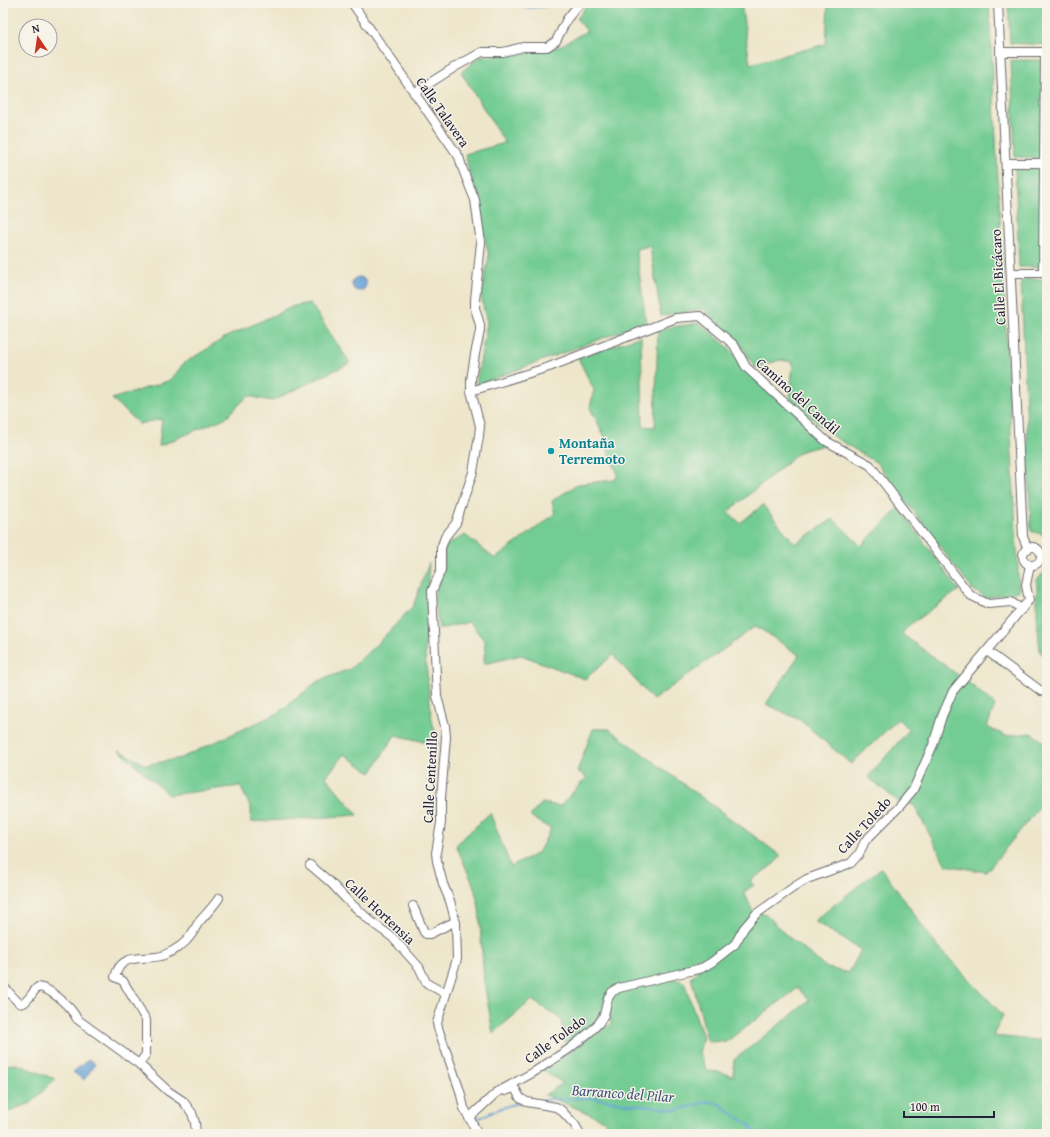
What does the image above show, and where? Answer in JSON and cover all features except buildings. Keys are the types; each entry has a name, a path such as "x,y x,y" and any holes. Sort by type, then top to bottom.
{"street":[{"name":"Calle Talavera","path":"352,3 459,157 462,170 475,200 481,243 475,300 480,331 471,380 471,391"},
{"path":"414,93 482,52 503,52 523,47 547,47 556,41 567,19 580,3"},
{"name":"Calle El Bicácaro","path":"998,3 1023,536 1028,549"},
{"path":"1000,52 1046,52 1043,273 1010,273"},
{"path":"1006,163 1045,163"},
{"name":"Camino del Candil","path":"471,391 549,367 676,318 700,316 734,345 746,367 826,441 870,465 970,596 988,604 1011,602 1022,609"},
{"name":"Calle Centenillo","path":"471,391 480,426 473,472 456,523 445,537 441,548 441,570 432,591 437,696 446,726 441,798 441,823 436,853 443,884 456,923 457,959 438,1023 438,1028 460,1091 464,1108 478,1134"},
{"path":"1028,549 1038,549 1044,552 1039,562 1035,565 1026,563 1024,559 1024,553 1028,549"},
{"name":"Calle Toledo","path":"469,1118 496,1093 534,1072 569,1049 590,1032 599,1023 604,1015 608,998 612,992 619,988 702,968 735,944 744,928 756,914 794,886 807,879 851,862 858,854 865,841 899,807 913,790 933,745 942,716 953,691 1028,600 1026,585 1030,565"},
{"path":"987,651 1041,691"},
{"name":"Calle Hortensia","path":"310,864 374,924 392,937 419,967 428,984 446,994"},
{"path":"139,1064 146,1054 146,1020 123,981 115,977 117,969 132,959 159,957 178,948 192,935 199,922 219,898"},
{"path":"413,906 426,934 430,934 452,923 456,923"},
{"path":"3,986 10,992 17,1002 22,1004 26,1002 36,988 42,987 62,999 76,1015 77,1019 139,1064 188,1107 192,1113 195,1123 196,1134"},
{"path":"496,1093 500,1094 514,1088 520,1098 527,1102 556,1107 561,1110 580,1134"}],"green space":[{"path":"588,3 741,3 750,64 826,44 828,3 989,3 1019,591 986,598 972,589 877,463 831,435 790,399 793,362 780,360 755,368 739,342 703,309 661,316 650,246 636,249 646,322 476,385 487,323 481,296 489,256 465,154 505,143 461,72 480,57 529,53 558,47 587,31 577,19"},
{"path":"1008,3 1047,3 1047,45 1010,43"},
{"path":"1011,60 1047,60 1047,158 1015,157"},
{"path":"1015,168 1047,169 1047,267 1019,267"},
{"path":"1021,279 1047,279 1047,536 1031,531"},
{"path":"310,303 350,363 272,401 248,396 227,417 159,446 162,419 139,424 112,399 171,380 183,364 226,337 294,306"},
{"path":"700,323 729,348 828,444 801,451 728,512 740,523 763,505 795,544 833,519 861,546 899,508 959,590 909,625 902,634 969,683 995,705 987,727 1006,736 1031,733 1047,744 1047,798 986,872 946,865 914,805 899,802 868,777 909,730 898,719 851,764 800,720 766,704 799,655 756,626 653,700 613,655 585,679 521,655 484,664 485,642 470,622 439,629 434,596 443,572 445,546 465,535 495,559 555,514 552,501 578,484 615,480 618,474 610,457 605,437 590,408 594,390 578,358 641,336 643,426 655,427 658,329"},
{"path":"429,563 425,655 432,720 438,745 395,735 371,773 344,754 326,777 358,815 251,822 251,808 240,786 169,795 119,750 146,765 181,758 278,713 318,681 350,669 379,642 413,606"},
{"path":"1047,569 1047,657 1040,652 1037,618 1037,580"},
{"path":"593,729 609,729 781,856 774,864 750,881 754,885 744,892 753,912 765,913 786,935 827,968 849,973 861,950 814,921 881,868 937,946 1003,1015 993,1036 1047,1041 1047,1134 606,1134 606,1121 545,1095 563,1083 542,1070 611,1024 608,998 594,1023 565,1045 561,1019 532,1000 493,1033 484,982 479,907 473,884 456,845 490,813 511,867 538,853 551,829 530,816 542,803 560,806 587,777 577,771","holes":["701,969 691,977 708,1042 727,1041 798,988 809,1001 734,1060 733,1076 720,1072 707,1071 699,1053 703,1037 684,982 674,979 620,990 619,988"]},
{"path":"16,1064 55,1079 31,1103 9,1111 3,1121 3,1065"}],"water":[{"path":"359,277 364,279 366,284 364,289 359,291 354,289 352,284 354,279"},
{"path":"89,1059 95,1064 84,1080 73,1072"}],"waterway":[{"path":"514,3 527,8 547,6 552,3"},
{"name":"Barranco del Pilar","path":"541,1101 551,1099 595,1098 675,1110 694,1106 707,1101 720,1104 747,1123 758,1134"},
{"name":"Barranco del Pilar","path":"478,1119 505,1107 523,1103"},
{"name":"Barranco del Pilar","path":"373,1134 409,1130 441,1133 466,1131"},
{"name":"Barranco del Pilar","path":"316,1134 333,1134"}],"place":[{"name":"Montaña Terremoto","path":"551,451"}]}
